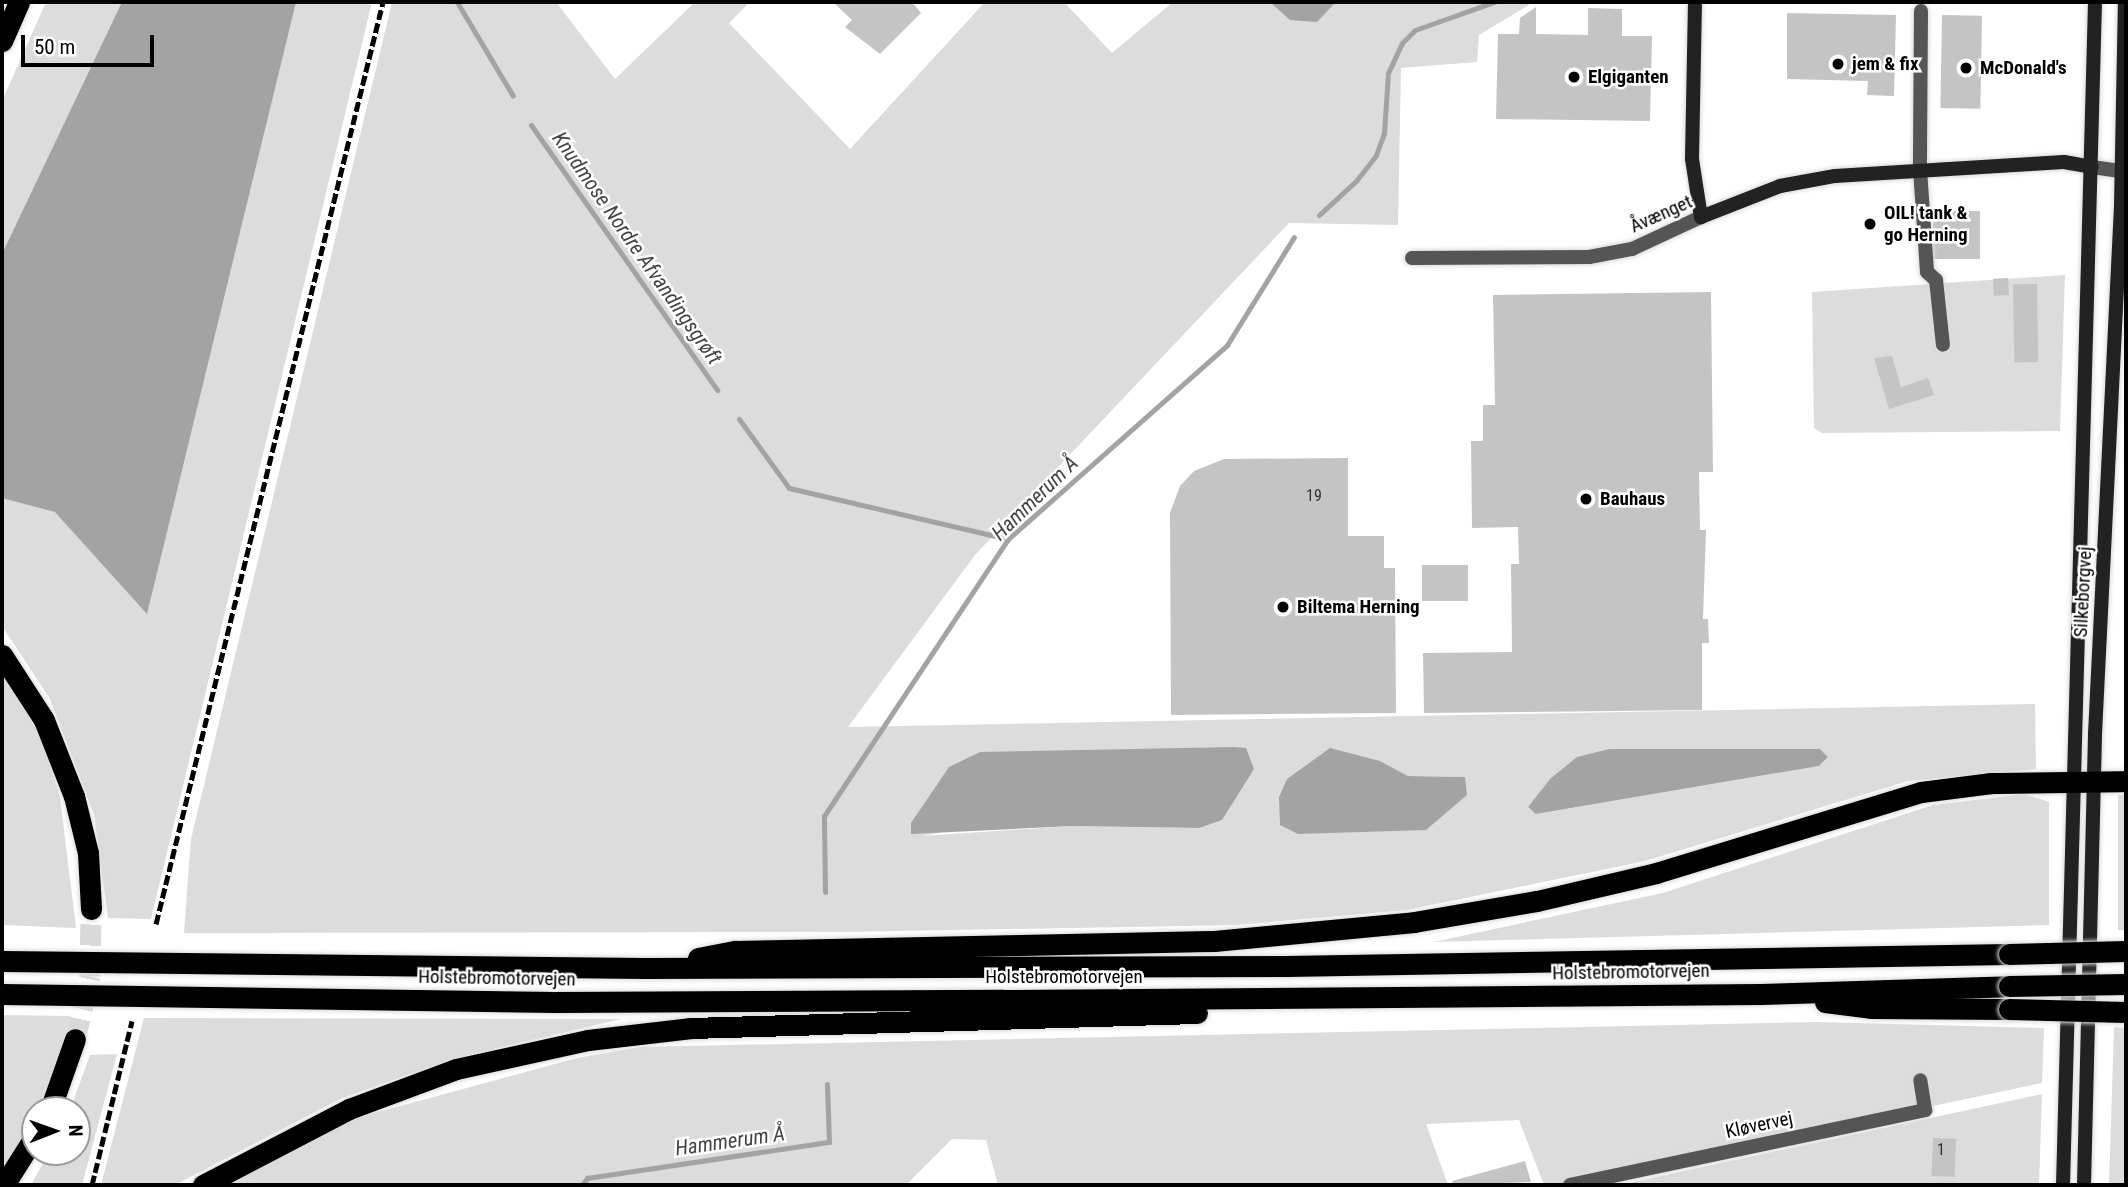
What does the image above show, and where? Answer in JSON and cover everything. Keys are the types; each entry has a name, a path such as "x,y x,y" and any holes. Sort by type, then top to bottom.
{"highway":[{"path":"2,41 19,2"},
{"path":"2,655 44,720 74,796 88,853 91,909"},
{"path":"645,968 735,951 1214,941 1414,922 1537,901 1656,873 1920,792 1991,783 2126,781"},
{"name":"Holstebromotorvejen","path":"2,961 645,968 1328,965 2126,951"},
{"name":"Holstebromotorvejen","path":"2,994 554,1002 1296,999 1761,994 2126,984"},
{"path":"1761,994 1871,1008 2126,1012"},
{"path":"203,1185 277,1143 349,1109 456,1069 588,1040 691,1028 1196,1013 1296,999"},
{"path":"55,1096 75,1039"},
{"path":"4,1185 21,1158"}],"main road":[{"path":"1695,2 1692,159 1701,217"},
{"name":"Silkeborgvej","path":"2084,1185 2085,782 2095,2"},
{"name":"Silkeborgvej","path":"2063,1185 2085,782 2124,171 2125,2"},
{"name":"Åvænget","path":"1701,217 1780,186 1920,169 2064,162 2092,167"}],"street":[{"path":"1921,10 1920,169 1927,272 1936,280 1943,345"},
{"path":"2092,167 2124,171"},
{"name":"Åvænget","path":"1412,258 1589,257 1632,249 1701,217"},
{"name":"Kløvervej","path":"1570,1185 1926,1110 1920,1080"}],"shaded area":[{"path":"46,2 372,2 151,919 108,918 94,814 50,699 2,626 2,101"},
{"path":"122,2 296,2 147,614 55,512 2,498 2,254"},
{"path":"392,2 556,2 615,79 695,2 750,2 729,23 850,149 985,2 1064,2 1112,53 1173,2 1270,2 1317,22 1336,2 1534,2 1479,35 1477,62 1401,68 1398,225 1289,223 975,555 848,727 2035,704 2036,769 1908,781 1645,861 1407,910 1237,925 841,932 184,933 191,839","holes":["1609,749 1820,749 1828,757 1819,766 1537,814 1528,807 1550,779","1380,761 1408,776 1464,777 1298,834","1254,769 1199,828 1072,826 923,836"]},
{"path":"1270,2 1336,2 1317,22 1290,20"},
{"path":"2065,275 2060,431 1822,433 1814,428 1812,292"},
{"path":"2,667 38,727 60,797 76,928 2,925"},
{"path":"1246,748 1254,769 1222,820 1199,828 1072,826 911,834 911,823 949,767 980,752"},
{"path":"1330,748 1380,761 1408,776 1465,777 1467,795 1426,830 1298,834 1280,825 1279,797 1287,779"},
{"path":"1609,749 1820,749 1828,757 1819,766 1536,814 1528,807 1550,779 1577,757"},
{"path":"2025,794 2049,802 2049,925 1433,942 1663,893 1933,805"},
{"path":"2118,795 2126,795 2126,930 2118,930"},
{"path":"2,1015 70,1016 46,1096 21,1096 21,1142 2,1176"},
{"path":"144,1018 621,1019 452,1059 342,1098 175,1185 101,1185"},
{"path":"1817,1022 2044,1028 2042,1083 1555,1185 1544,1185 1519,1120 1426,1124 1448,1185 998,1185 986,1140 952,1139 906,1185 227,1185 356,1118 577,1058 640,1047"},
{"path":"2114,1027 2126,1028 2126,1185 2109,1185"},
{"path":"117,1054 91,1151 91,1096 75,1096 90,1055"},
{"path":"2042,1094 2039,1185 1619,1185"},
{"path":"41,1166 87,1166 82,1185 31,1185"}],"building":[{"path":"833,2 912,2 921,13 880,54 845,27 852,20"},
{"name":"Elgiganten","path":"1536,7 1536,34 1588,35 1588,8 1622,9 1622,36 1652,36 1650,121 1496,119 1498,34 1519,34 1520,18"},
{"path":"1787,13 1896,15 1894,96 1867,95 1868,81 1787,79"},
{"path":"1942,15 1982,16 1980,109 1940,108"},
{"path":"1933,211 1980,211 1980,259 1933,259"},
{"path":"2008,278 2009,295 1994,296 1993,279"},
{"path":"2013,284 2037,284 2038,362 2014,362"},
{"name":"Bauhaus","path":"1711,292 1713,472 1699,472 1700,530 1706,530 1703,619 1708,619 1709,643 1702,643 1702,710 1424,713 1423,653 1512,652 1511,564 1519,564 1518,527 1472,528 1471,441 1483,441 1483,405 1495,405 1493,295"},
{"path":"1892,356 1901,387 1928,378 1934,395 1889,409 1874,358"},
{"name":"Biltema Herning","path":"1348,458 1348,536 1384,536 1384,568 1395,568 1396,713 1171,715 1170,513 1180,486 1194,471 1224,459"},
{"path":"1422,565 1468,565 1468,601 1422,601"},
{"path":"1933,1138 1956,1139 1955,1177 1932,1176"},
{"path":"1525,1161 1531,1182 1453,1185 1452,1181"}],"waterway":[{"name":"Knudmose Nordre Afvandingsgrøft","path":"457,2 513,96"},
{"name":"Hammerum Å","path":"1319,215 1356,181 1376,155 1384,133 1388,73 1402,43 1415,30 1494,2"},
{"name":"Knudmose Nordre Afvandingsgrøft","path":"531,125 717,390"},
{"name":"Hammerum Å","path":"825,892 824,816 1008,539 1227,345 1294,237"},
{"name":"Knudmose Nordre Afvandingsgrøft","path":"739,419 789,488 1008,539"},
{"name":"Hammerum Å","path":"582,1185 587,1178 829,1142 827,1084"}],"tunnel":[{"path":"75,1039 90,976 91,909"}],"railway":[{"path":"156,924 383,2"},
{"path":"92,1185 132,1021"}],"place":[{"name":"jem & fix","path":"1838,64"},
{"name":"McDonald's","path":"1966,68"},
{"name":"Elgiganten","path":"1574,77"},
{"name":"OIL! tank & go Herning","path":"1870,224"},
{"name":"Bauhaus","path":"1586,499"},
{"name":"Biltema Herning","path":"1283,607"}]}
